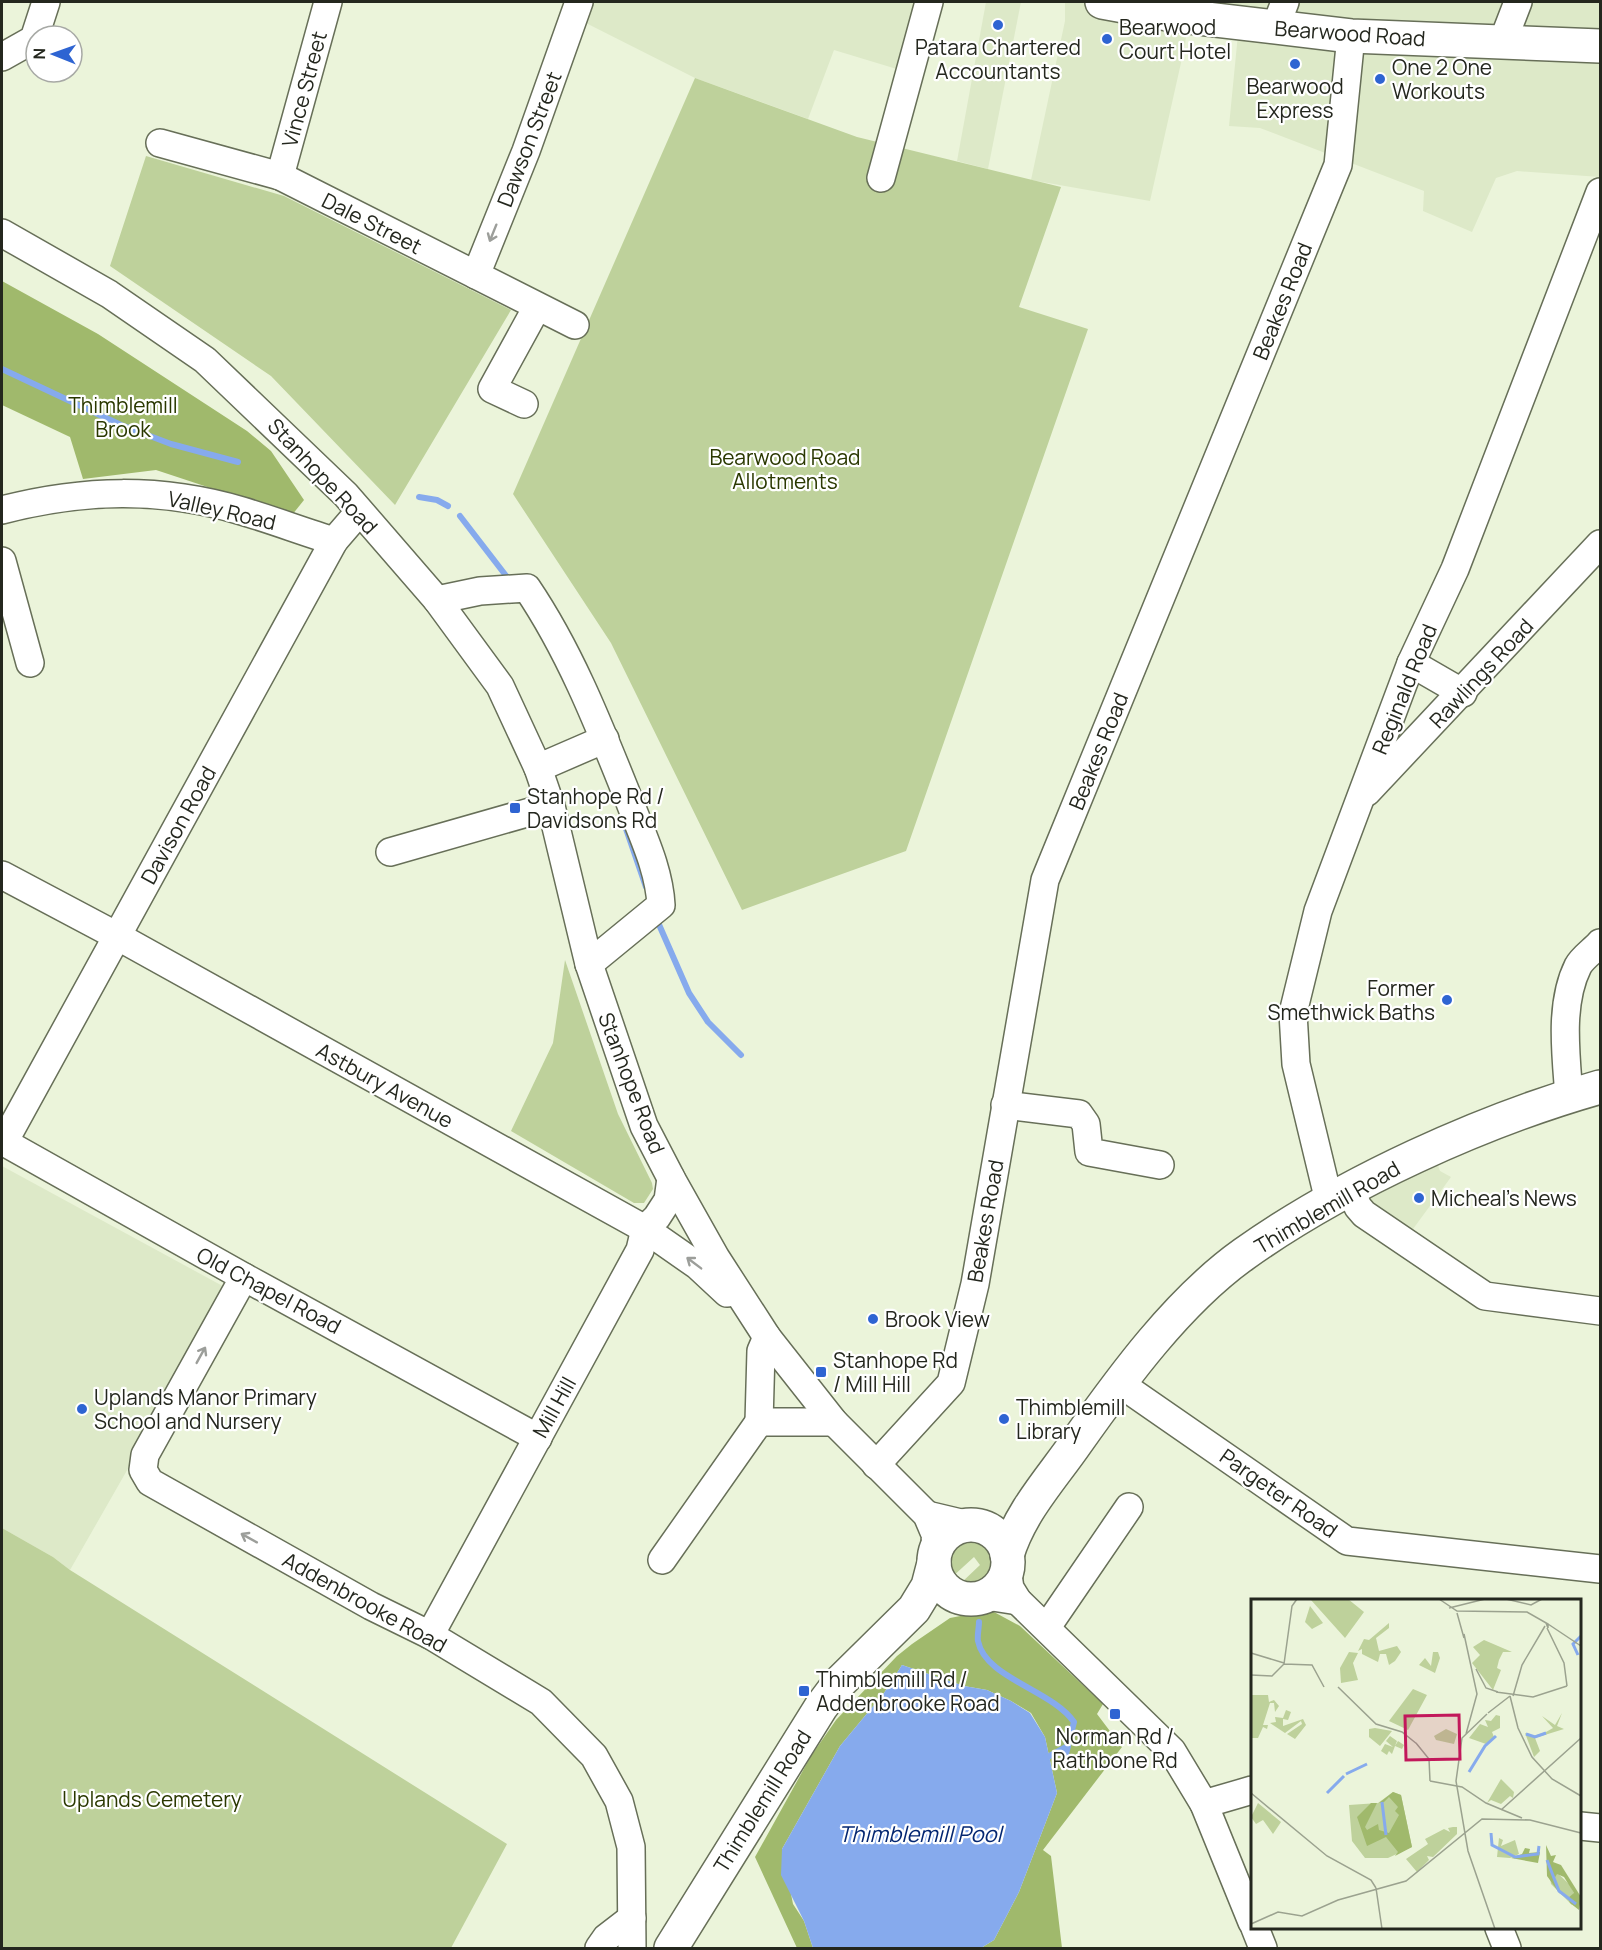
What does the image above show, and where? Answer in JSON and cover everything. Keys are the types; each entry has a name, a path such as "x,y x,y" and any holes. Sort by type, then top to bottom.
{"main road":[{"name":"Bearwood Road","path":"1102,2 1173,15 1280,15 1351,36 1600,46"},
{"name":"Thimblemill Road","path":"1007,1562 1021,1520 1119,1383 1184,1308 1243,1255 1339,1195 1423,1154 1569,1096 1600,1087"},
{"path":"976,1526 995,1534 1007,1562 1001,1583 971,1596 940,1582 935,1556 947,1533 976,1526 1009,1525 1021,1520"},
{"name":"Thimblemill Road","path":"671,1948 821,1707 839,1683 914,1609 928,1586 935,1556"},
{"name":"Thimblemill Road","path":"914,1609 971,1596"}],"street":[{"path":"2,57 34,39 46,2"},
{"name":"Vince Street","path":"280,176 328,2"},
{"name":"Dawson Street","path":"476,275 526,151 579,2"},
{"path":"881,178 929,2"},
{"path":"1503,41 1518,2"},
{"name":"Beakes Road","path":"876,1465 951,1383 975,1284 1045,880 1338,165 1351,36"},
{"name":"Dale Street","path":"160,144 280,176 575,325"},
{"name":"Reginald Road","path":"1600,192 1455,569 1411,663 1318,911 1293,1012 1296,1064 1339,1195 1485,1296 1600,1311"},
{"name":"Stanhope Road","path":"2,233 109,294 205,360 346,495 437,600 500,686 538,768 551,806 589,964 644,1126 670,1178 760,1327 834,1422 927,1515 935,1534 935,1556"},
{"path":"524,404 492,389 537,307"},
{"name":"Valley Road","path":"2,510 83,493 153,494 242,511 334,542"},
{"name":"Davison Road","path":"3,1141 334,542 359,512"},
{"name":"Rawlings Road","path":"1360,799 1463,693 1600,544"},
{"path":"2,561 30,663"},
{"path":"437,600 480,591 527,588 548,619 605,739 660,879 661,905 589,964"},
{"path":"1411,663 1463,693"},
{"path":"538,768 605,739"},
{"path":"390,852 551,806"},
{"name":"Astbury Avenue","path":"2,875 117,936 645,1229 698,1266 760,1327"},
{"path":"1569,1096 1566,1042 1569,993 1579,965 1600,943"},
{"path":"1005,1105 1079,1114 1086,1124 1089,1152 1160,1165"},
{"name":"Old Chapel Road","path":"3,1141 244,1277 538,1438"},
{"name":"Mill Hill","path":"430,1635 640,1250 645,1229 657,1217 668,1200 670,1178"},
{"name":"Addenbrooke Road","path":"244,1277 145,1455 143,1470 150,1482 371,1606 430,1635 541,1702 594,1756 619,1801 631,1847 632,1948"},
{"path":"662,1560 759,1422 760,1327"},
{"name":"Pargeter Road","path":"1119,1383 1347,1541 1600,1569"},
{"path":"759,1422 834,1422"},
{"path":"1047,1627 1129,1507"},
{"path":"927,1515 976,1526"},
{"path":"1007,1562 1010,1588 1018,1601 1172,1751 1204,1804 1251,1920"},
{"path":"971,1596 1018,1601"},
{"path":"1204,1804 1251,1790"},
{"path":"1581,1826 1600,1828"},
{"path":"599,1948 606,1938 632,1918"},
{"path":"1255,1929 1263,1948"},
{"path":"1499,1929 1507,1948"}],"shaded area":[{"path":"579,2 929,2 910,73 834,50 808,119 695,78 574,17"},
{"path":"986,2 1021,2 988,169 957,161"},
{"path":"1065,2 1600,2 1600,177 1517,171 1496,178 1472,232 1423,211 1424,191 1260,128 1229,126 1239,24 1188,17 1185,45 1150,201 1031,180 1065,21"},
{"path":"1432,1150 1440,1171 1451,1177 1405,1240 1350,1189"},
{"name":"Uplands Manor Primary School and Nursery","path":"2,1166 230,1290 70,1570 53,1557 2,1528"}],"green space":[{"name":"Bearwood Road Allotments","path":"695,78 857,137 1061,187 1019,307 1088,329 906,851 742,910 611,643 513,494"},
{"path":"146,156 284,196 511,310 395,505 271,376 110,266"},
{"name":"Thimblemill Brook","path":"2,281 98,334 247,431 271,451 304,500 292,515 156,470 83,479 70,437 2,405"},
{"path":"565,960 618,1114 652,1183 653,1189 644,1203 634,1203 511,1131 553,1043"},
{"name":"Uplands Cemetery","path":"2,1528 53,1557 70,1570 507,1844 451,1948 2,1948"},
{"path":"968,1535 982,1539 990,1546 995,1556 995,1566 991,1575 984,1583 973,1586 960,1584 980,1565 974,1557 951,1578 945,1565 945,1558 951,1546 955,1541"},
{"path":"994,1612 1020,1626 1103,1704 1097,1714 1122,1747 1043,1850 1051,1856 1062,1948 981,1948 994,1940 1019,1892 1057,1793 1045,1737 1031,1713 1011,1701 987,1690 964,1686 902,1665 884,1693 840,1746 782,1849 793,1904 804,1921 813,1948 797,1948 755,1857 811,1756 836,1720 897,1656 912,1644 950,1618"}],"water":[{"name":"Thimblemill Pool","path":"902,1665 964,1686 987,1690 1030,1713 1045,1737 1057,1793 1019,1892 994,1940 981,1948 813,1948 804,1921 781,1875 782,1849 840,1746 884,1693"}],"waterway":[{"name":"Thimblemill Brook","path":"2,369 121,425 171,444 238,462"},
{"name":"Thimblemill Brook","path":"419,497 437,500 448,506"},
{"name":"Thimblemill Brook","path":"460,516 507,577"},
{"name":"Thimblemill Brook","path":"623,820 646,887"},
{"name":"Thimblemill Brook","path":"657,920 689,993 708,1022 741,1055"},
{"name":"Thimblemill Brook","path":"979,1622 978,1641 983,1654 993,1665 1051,1701 1074,1722 1068,1746 1044,1759"},
{"name":"Thimblemill Brook","path":"1065,1758 1068,1746"}],"place":[{"name":"Patara Chartered Accountants","path":"998,25"},
{"name":"Bearwood Court Hotel","path":"1107,39"},
{"name":"Bearwood Express","path":"1295,64"},
{"name":"One 2 One Workouts","path":"1380,79"},
{"name":"Stanhope Rd / Davidsons Rd","path":"515,808"},
{"name":"Former Smethwick Baths","path":"1447,1000"},
{"name":"Micheal's News","path":"1419,1198"},
{"name":"Brook View","path":"873,1319"},
{"name":"Stanhope Rd / Mill Hill","path":"821,1372"},
{"name":"Uplands Manor Primary School and Nursery","path":"82,1409"},
{"name":"Thimblemill Library","path":"1004,1419"},
{"name":"Thimblemill Rd / Addenbrooke Road","path":"804,1691"},
{"name":"Norman Rd / Rathbone Rd","path":"1115,1714"}]}
